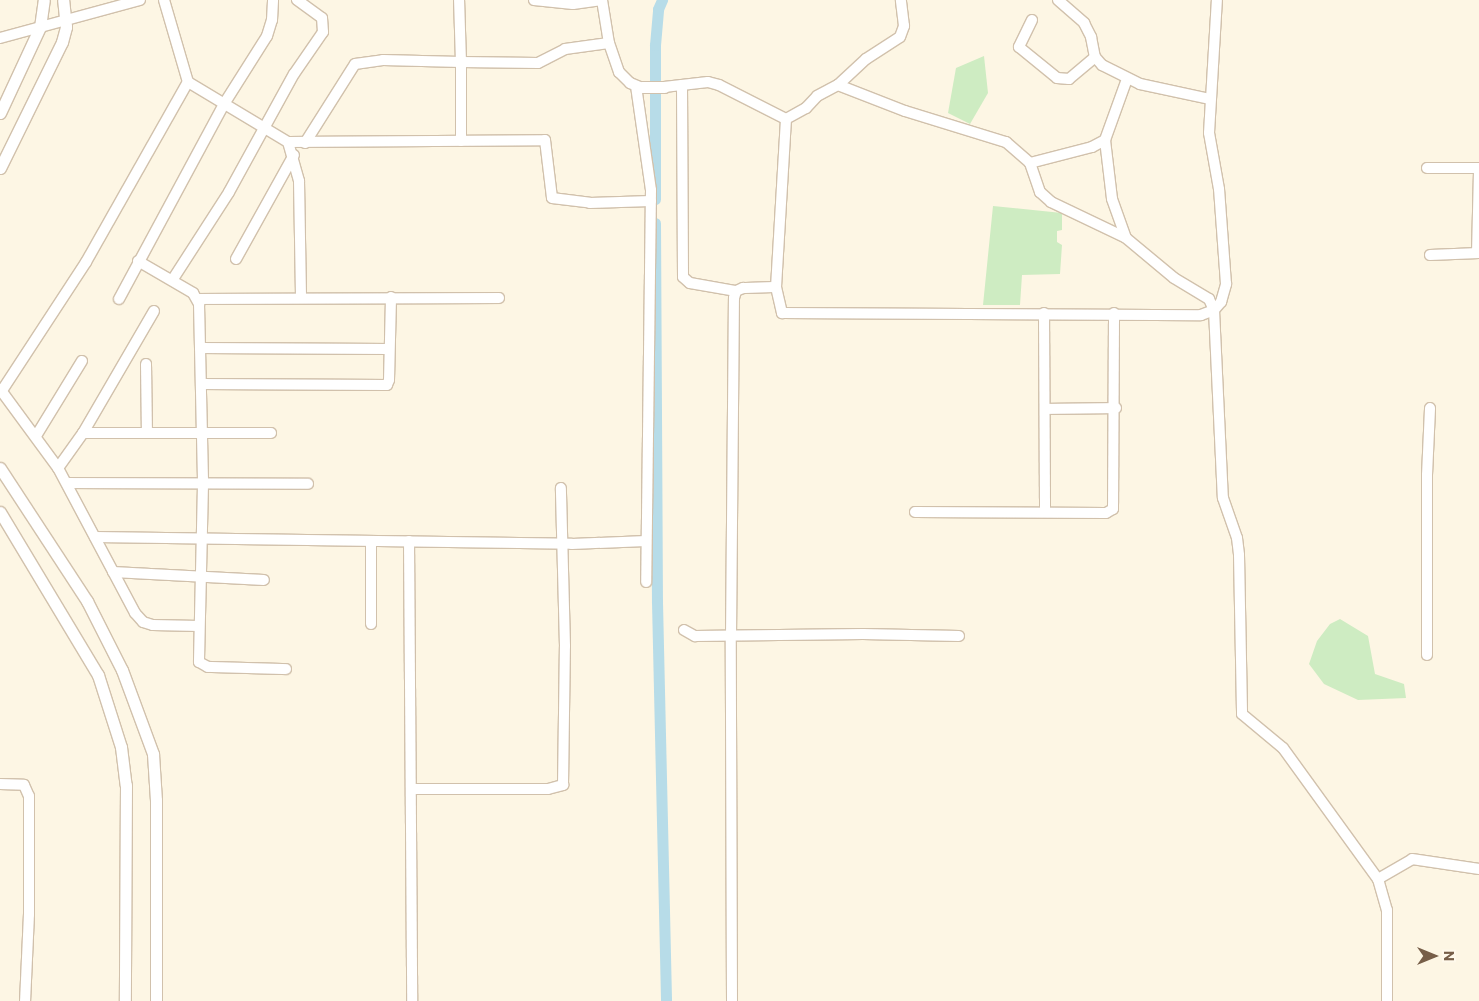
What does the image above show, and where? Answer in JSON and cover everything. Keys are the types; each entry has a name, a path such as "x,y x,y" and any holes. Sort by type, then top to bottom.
{"street":[{"path":"0,113 40,27 44,0"},
{"path":"0,168 48,77 62,42 66,19 63,0"},
{"path":"0,38 140,0"},
{"path":"164,0 188,82 288,142 545,140 548,190 556,200 590,203 651,201"},
{"path":"119,299 224,104 267,36 272,20 273,0"},
{"path":"173,279 228,192 264,127 323,32 322,18 296,0"},
{"path":"459,0 461,141"},
{"path":"534,0 573,4 602,0 609,44 619,72 639,87 664,87 708,82 719,85 786,119"},
{"path":"786,119 806,108 822,92 838,85 866,59 900,37 904,26 901,0"},
{"path":"786,119 776,287 779,310 787,314 1114,313 1194,315 1214,310 1225,294 1227,273 1219,189 1210,141 1210,99 1217,0"},
{"path":"1060,1 1088,30 1095,57 1127,79 1153,88 1210,99"},
{"path":"1032,20 1019,47 1057,78 1068,79 1095,57"},
{"path":"305,143 355,64 383,60 538,63 565,49 609,44"},
{"path":"1126,238 1112,200 1105,140 1127,79"},
{"path":"188,82 86,262 1,389 58,468 113,572 143,622 153,625 199,626"},
{"path":"682,85 683,277 690,283 736,291 776,287"},
{"path":"838,85 912,113 1006,142 1030,163 1040,192 1050,202 1126,238 1174,278 1207,296 1214,310 1223,498 1237,538 1242,714 1283,748 1378,879 1387,910 1387,1001"},
{"path":"639,87 649,166 651,201 646,582"},
{"path":"1030,163 1092,147 1105,140"},
{"path":"288,142 294,155 299,181 301,297"},
{"path":"236,259 294,155"},
{"path":"1427,168 1479,170 1478,253 1430,255"},
{"path":"138,261 173,279 198,298 499,298"},
{"path":"732,1001 731,637 736,291"},
{"path":"198,298 203,484 199,626 200,665 286,669"},
{"path":"201,384 380,387 390,380 390,298"},
{"path":"58,468 83,433 154,310"},
{"path":"1044,313 1046,409 1045,512"},
{"path":"915,512 1106,513 1112,509 1116,408 1114,313"},
{"path":"200,348 390,349"},
{"path":"36,436 82,361"},
{"path":"146,364 147,433"},
{"path":"1046,409 1116,408"},
{"path":"1427,655 1427,475 1430,408"},
{"path":"83,433 271,433"},
{"path":"0,468 87,601 122,670 153,754 156,800 156,1001"},
{"path":"67,483 308,484"},
{"path":"410,789 548,789 563,785 565,646 561,488"},
{"path":"2,520 98,675 121,747 126,785 125,1001"},
{"path":"95,537 562,544 646,541"},
{"path":"371,540 371,624"},
{"path":"409,541 412,1001"},
{"path":"113,572 264,580"},
{"path":"684,630 696,636 731,637 863,634 959,636"},
{"path":"0,784 24,785 29,796 30,914 25,1001"},
{"path":"1378,879 1412,859 1479,869"}],"green space":[{"path":"984,56 988,93 970,124 948,113 956,68"},
{"path":"993,206 1062,213 1062,230 1057,231 1057,242 1062,245 1060,274 1022,275 1020,305 983,305"},
{"path":"1340,619 1368,636 1375,674 1404,684 1406,698 1358,700 1324,684 1309,664 1317,641 1330,624"}],"waterway":[{"path":"655,199 655,45 658,9 662,0"},
{"path":"655,223 657,602 666,1001"}]}
